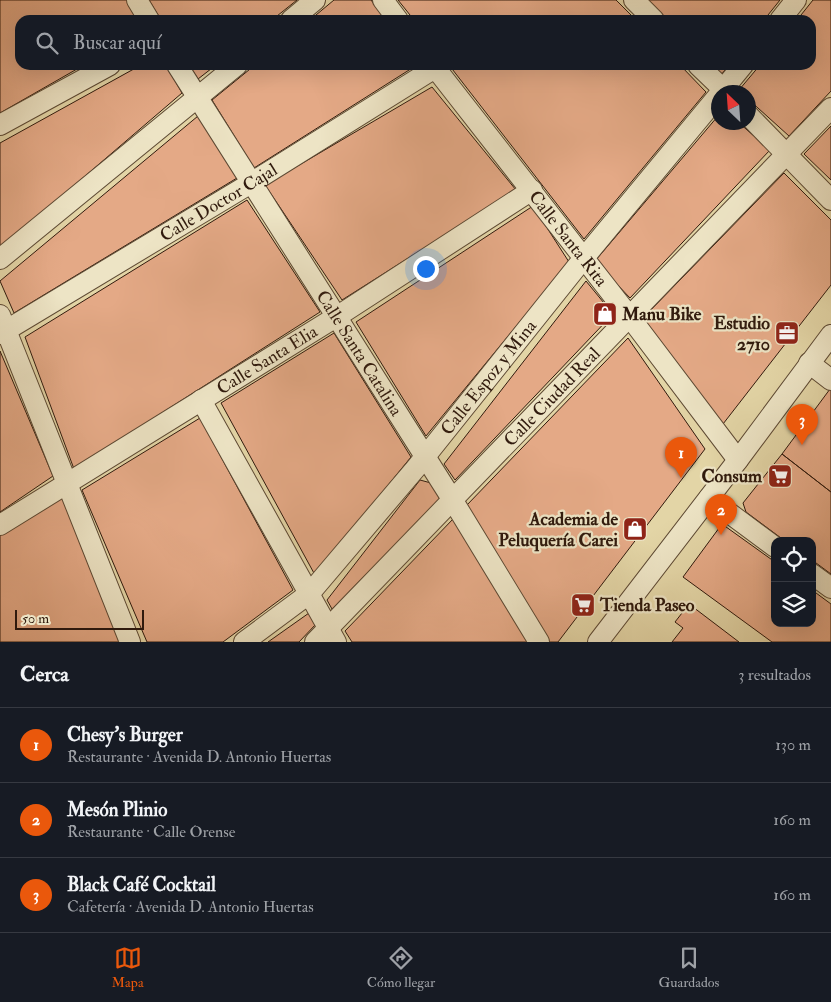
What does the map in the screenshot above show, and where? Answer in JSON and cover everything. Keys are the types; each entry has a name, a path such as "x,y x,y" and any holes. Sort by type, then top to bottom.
{"street":[{"path":"137,0 146,15"},
{"path":"297,15 315,0"},
{"path":"383,0 394,15"},
{"path":"634,0 649,15"},
{"path":"784,15 796,0"},
{"path":"0,125 101,70"},
{"name":"Calle Santa Catalina","path":"180,70 452,499 540,642"},
{"path":"0,259 231,70"},
{"name":"Calle Doctor Cajal","path":"2,327 251,182 428,70"},
{"name":"Calle Santa Rita","path":"437,70 532,190 738,460"},
{"path":"702,70 715,85"},
{"name":"Calle Espoz y Mina","path":"728,85 739,70"},
{"name":"Calle Espoz y Mina","path":"244,642 310,593 424,457 583,259 711,106"},
{"name":"Calle Ciudad Real","path":"327,637 452,499 831,108"},
{"path":"756,123 831,200"},
{"name":"Calle Santa Elia","path":"0,525 335,317 532,190"},
{"path":"2,327 130,642"},
{"path":"598,642 831,335"},
{"path":"809,363 831,380"},
{"path":"201,400 310,593 327,637"},
{"path":"708,498 771,544"},
{"path":"816,577 831,588"}],"building":[{"path":"0,0 127,0 137,15 15,15 15,70 75,70 0,113"},
{"path":"149,0 297,0 278,15 158,15"},
{"path":"334,0 371,0 382,15 316,15"},
{"path":"398,0 616,0 631,15 410,15"},
{"path":"647,0 780,0 768,15 662,15"},
{"path":"813,0 831,0 831,91 789,136 756,106 756,85 743,85 756,70 816,70 816,15 801,15"},
{"path":"132,70 169,70 182,93 0,249 0,143"},
{"path":"192,70 210,70 198,79"},
{"path":"249,70 409,70 254,168 212,100"},
{"path":"453,70 685,70 706,92 584,239"},
{"path":"716,70 725,70 721,75"},
{"path":"432,87 516,190 342,300 265,185"},
{"path":"198,116 237,178 14,313 0,281"},
{"path":"711,124 711,130 747,130 770,150 630,298 595,261"},
{"path":"831,126 831,180 804,154"},
{"path":"784,173 831,220 831,285 723,424 643,318"},
{"path":"247,200 320,312 74,469 25,337"},
{"path":"533,206 569,262 426,436 356,322"},
{"path":"586,281 613,314 455,480 444,464"},
{"path":"334,333 411,457 315,575 221,403"},
{"path":"628,338 705,449 558,642 548,642 466,506"},
{"path":"0,351 53,476 0,512"},
{"path":"831,390 831,492 782,454"},
{"path":"200,418 293,590 223,642 147,642 82,490"},
{"path":"782,454 831,492 831,574 816,563 816,537 780,537 746,512 743,503"},
{"path":"420,480 431,483 442,498 332,609 327,600"},
{"path":"61,495 121,642 0,642 0,535"},
{"path":"454,518 528,642 352,642 345,631"},
{"path":"722,524 771,559 771,627 816,627 816,593 831,604 831,642 772,642 683,577"},
{"path":"689,604 739,642 672,642 683,628 675,622"},
{"path":"309,613 316,624 299,642 268,642"}],"place":[{"name":"Manu Bike","path":"605,314"},
{"name":"Estudio 2710","path":"787,333"},
{"name":"Black Café Cocktail","path":"802,445"},
{"name":"Consum","path":"780,476"},
{"name":"Chesy's Burger","path":"681,478"},
{"name":"Academia de Peluquería Carei","path":"635,529"},
{"name":"Mesón Plinio","path":"721,535"},
{"name":"Tienda Paseo","path":"583,605"}]}
